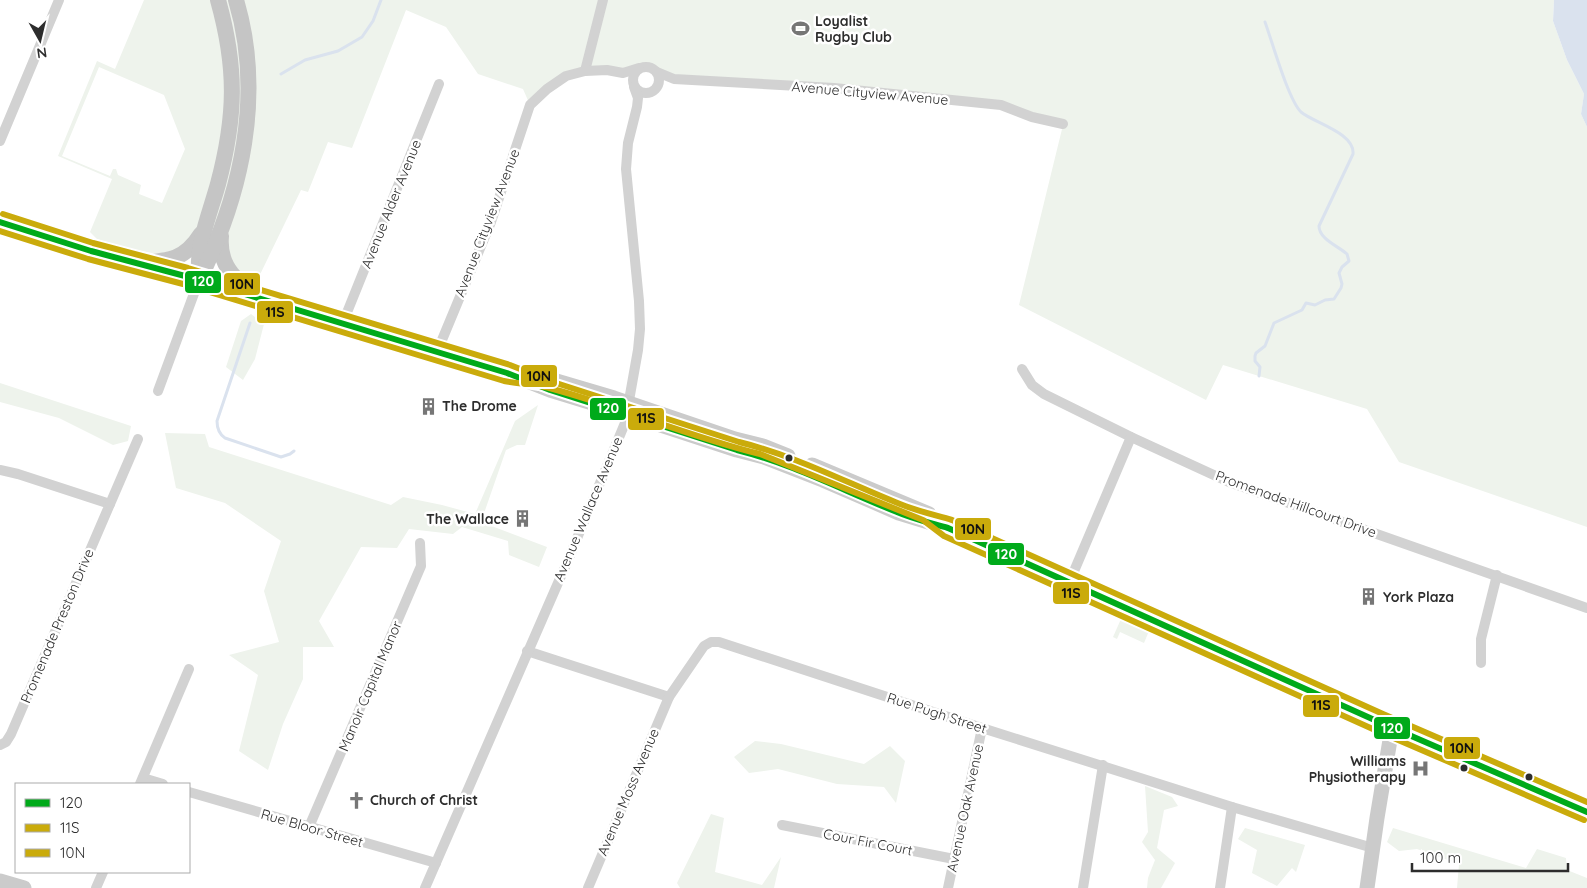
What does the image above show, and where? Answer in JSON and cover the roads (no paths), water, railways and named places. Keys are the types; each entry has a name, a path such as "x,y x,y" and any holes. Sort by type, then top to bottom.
{"main road":[{"path":"199,280 198,263 204,230 225,152 232,102 229,47 218,0"},
{"path":"199,280 222,231 244,150 249,108 247,47 236,0"},
{"path":"0,222 91,251 199,280 507,373 550,390 627,408 763,446 927,512 948,528 1392,728 1587,812"},
{"path":"138,263 166,261 180,257 189,251 204,230"},
{"path":"222,231 221,253 229,272 243,286 264,300"},
{"path":"1367,888 1392,728"},
{"path":"0,881 24,888"}],"street":[{"path":"0,142 59,0"},
{"path":"585,71 602,0"},
{"path":"622,73 633,85 641,92 653,90 659,80 657,72 651,67 638,68 633,74 633,85"},
{"name":"Avenue Cityview Avenue","path":"437,352 491,222 530,105 547,89 566,76 585,71 607,70 622,73 638,68"},
{"name":"Avenue Cityview Avenue","path":"657,72 674,80"},
{"name":"Avenue Cityview Avenue","path":"653,90 664,83 674,80 834,88 1001,105 1032,117 1063,124"},
{"name":"Avenue Alder Avenue","path":"341,323 351,304 439,84"},
{"name":"Avenue Wallace Avenue","path":"633,85 638,98 638,107"},
{"name":"Avenue Wallace Avenue","path":"425,888 613,453 624,423 638,350 640,329 626,156 638,107 641,100 653,90"},
{"path":"158,391 199,280"},
{"name":"Promenade Hillcourt Drive","path":"1022,369 1032,385 1044,394 1131,437 1230,482 1587,608"},
{"path":"1069,583 1131,437"},
{"name":"Promenade Preston Drive","path":"0,745 6,742 11,734 138,439"},
{"path":"0,470 110,504"},
{"name":"Manoir Capital Manor","path":"309,827 420,566 420,543"},
{"path":"1481,663 1481,639 1497,575"},
{"name":"Rue Pugh Street","path":"669,697 702,649 708,644 715,642 1232,807 1373,848"},
{"path":"527,651 669,697"},
{"path":"156,783 142,781 189,669"},
{"name":"Avenue Moss Avenue","path":"588,888 669,697"},
{"name":"Avenue Oak Avenue","path":"948,888 982,728"},
{"path":"1084,888 1103,765"},
{"name":"Rue Bloor Street","path":"190,792 436,863"},
{"path":"1220,888 1232,807"},
{"name":"Cour Fir Court","path":"782,825 954,859"},
{"path":"96,888 103,873"}],"waterway":[{"path":"281,74 305,60 338,51 362,37 373,21 381,0"},
{"path":"1259,376 1260,367 1255,361 1255,356 1265,346 1274,323 1302,310 1306,303 1315,305 1325,300 1334,299 1341,288 1342,284 1339,273 1342,267 1349,261 1347,254 1325,238 1319,226 1353,154 1348,140 1333,129 1301,112 1296,105 1286,83 1265,22"},
{"path":"250,323 217,421 218,429 225,438 281,457 294,451"}],"place":[{"name":"Loyalist Rugby Club","path":"801,29"},
{"name":"The Drome","path":"428,406"},
{"name":"The Wallace","path":"523,519"},
{"name":"York Plaza","path":"1369,597"},
{"name":"Williams Physiotherapy","path":"1420,769"},
{"name":"Church of Christ","path":"356,800"}]}
